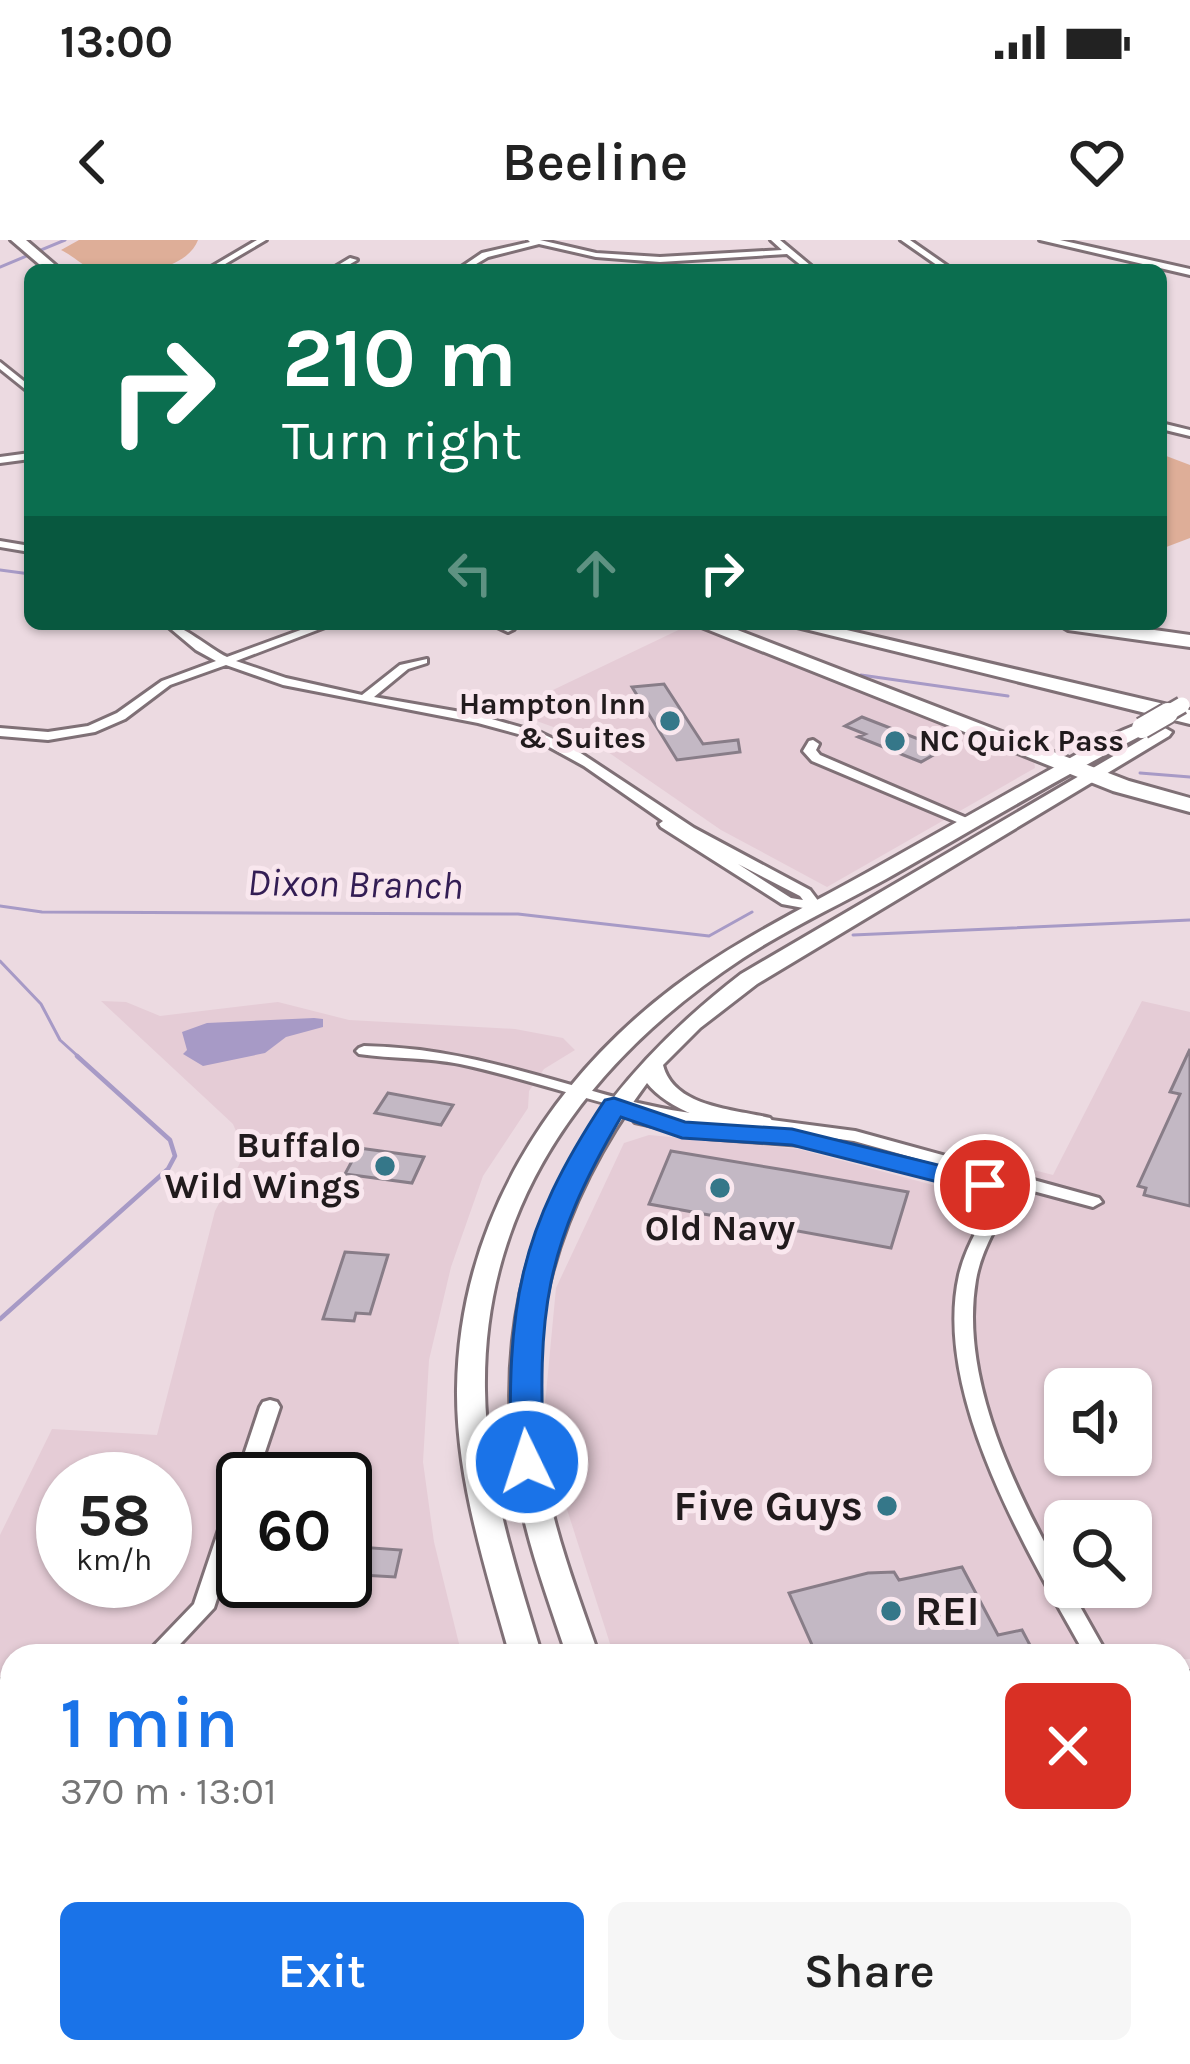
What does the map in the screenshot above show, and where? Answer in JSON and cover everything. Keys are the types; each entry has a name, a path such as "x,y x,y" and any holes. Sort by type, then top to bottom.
{"highway":[{"path":"20,242 47,264"},
{"path":"720,630 1081,769 1190,805"},
{"path":"823,630 1189,708"},
{"path":"889,630 1189,708"},
{"path":"1111,630 1190,641"}],"main road":[{"path":"1045,240 1072,242 1159,264"},
{"path":"579,1644 531,1480 524,1352 532,1286 549,1225 614,1106 651,1064 758,974 1142,728 1189,708"},
{"path":"523,1644 478,1465 472,1358 504,1207 518,1173 573,1094 624,1040 735,954 969,822 1163,732 1189,708"},
{"path":"758,974 774,946 815,923 817,907"},
{"path":"651,1064 653,1078 671,1095 762,1123"}],"street":[{"path":"220,264 262,240"},
{"path":"775,240 805,264"},
{"path":"905,240 940,264"},
{"path":"470,264 535,241 628,261 790,251"},
{"path":"345,264 352,260"},
{"path":"625,264 628,261"},
{"path":"0,365 24,385"},
{"path":"176,630 222,664 524,730 594,765 698,850 787,901 817,907"},
{"path":"0,732 48,736 92,729 121,716 156,688 308,630"},
{"path":"367,696 404,667 423,661"},
{"path":"814,743 808,751 816,758 969,822"},
{"path":"364,1051 441,1054 682,1130 792,1137 1011,1184"},
{"path":"614,1106 855,1136 1011,1184"},
{"path":"1011,1184 966,1283 974,1376 1000,1475 1091,1644"},
{"path":"255,1452 270,1407"},
{"path":"169,1644 203,1608 216,1569"}],"shaded area":[{"path":"79,240 198,240 172,264 83,264 61,250"},
{"path":"1167,456 1190,465 1190,538 1167,547"},
{"path":"678,630 706,630 1023,753 1034,760 1035,768 827,887 721,830 592,741 509,711"},
{"path":"101,1001 126,1002 160,1016 278,1002 349,1020 515,1029 563,1038 575,1050 544,1069 529,1091 528,1108 483,1176 451,1267 429,1360 423,1462 434,1542 459,1644 0,1644 0,1535 36,1462 36,1608 192,1608 192,1452 41,1452 52,1429 157,1435 215,1211 240,1163 241,1143 233,1124"},
{"path":"1142,1001 1190,1012 1190,1644 610,1644 547,1447 544,1415 556,1288 624,1143 649,1135 798,1149 978,1197 999,1161 1053,1175"},
{"path":"323,1019 323,1027 286,1037 265,1053 203,1066 183,1054 187,1050 182,1032 207,1023"}],"building":[{"name":"Hampton Inn & Suites","path":"664,684 703,744 738,740 740,752 677,760 632,687"},
{"name":"NC Quick Pass","path":"862,717 944,749 921,762 858,737 865,734 845,726"},
{"path":"1190,1049 1190,1206 1144,1195 1146,1188 1138,1186 1180,1094 1170,1092"},
{"path":"388,1093 453,1105 441,1125 375,1113"},
{"name":"Buffalo Wild Wings","path":"359,1148 424,1157 412,1183 345,1174"},
{"path":"671,1151 908,1192 891,1248 649,1204"},
{"path":"345,1252 388,1255 370,1314 356,1313 354,1321 323,1319"},
{"path":"372,1548 401,1550 395,1577 372,1576"},
{"name":"REI","path":"962,1567 998,1635 1022,1630 1029,1644 812,1644 789,1593 868,1573 894,1572 899,1580"}],"waterway":[{"path":"0,267 65,240"},
{"path":"0,570 24,573"},
{"path":"861,675 1008,696"},
{"path":"1140,773 1190,777"},
{"name":"Dixon Branch","path":"0,906 42,912 518,914 709,936 752,912"},
{"name":"Dixon Branch","path":"853,935 1190,920"},
{"path":"0,961 41,1004 60,1040 81,1059"},
{"path":"0,1319 168,1169 175,1156 170,1140 77,1056"}],"place":[{"name":"Hampton Inn & Suites","path":"670,721"},
{"name":"NC Quick Pass","path":"895,741"},
{"name":"Buffalo Wild Wings","path":"385,1166"},
{"name":"Old Navy","path":"720,1188"},
{"name":"Five Guys","path":"887,1506"},
{"name":"REI","path":"891,1611"}],"route":[{"path":"527,1462 522,1390 532,1286 562,1193 614,1106 682,1130 792,1137 985,1185"}]}
